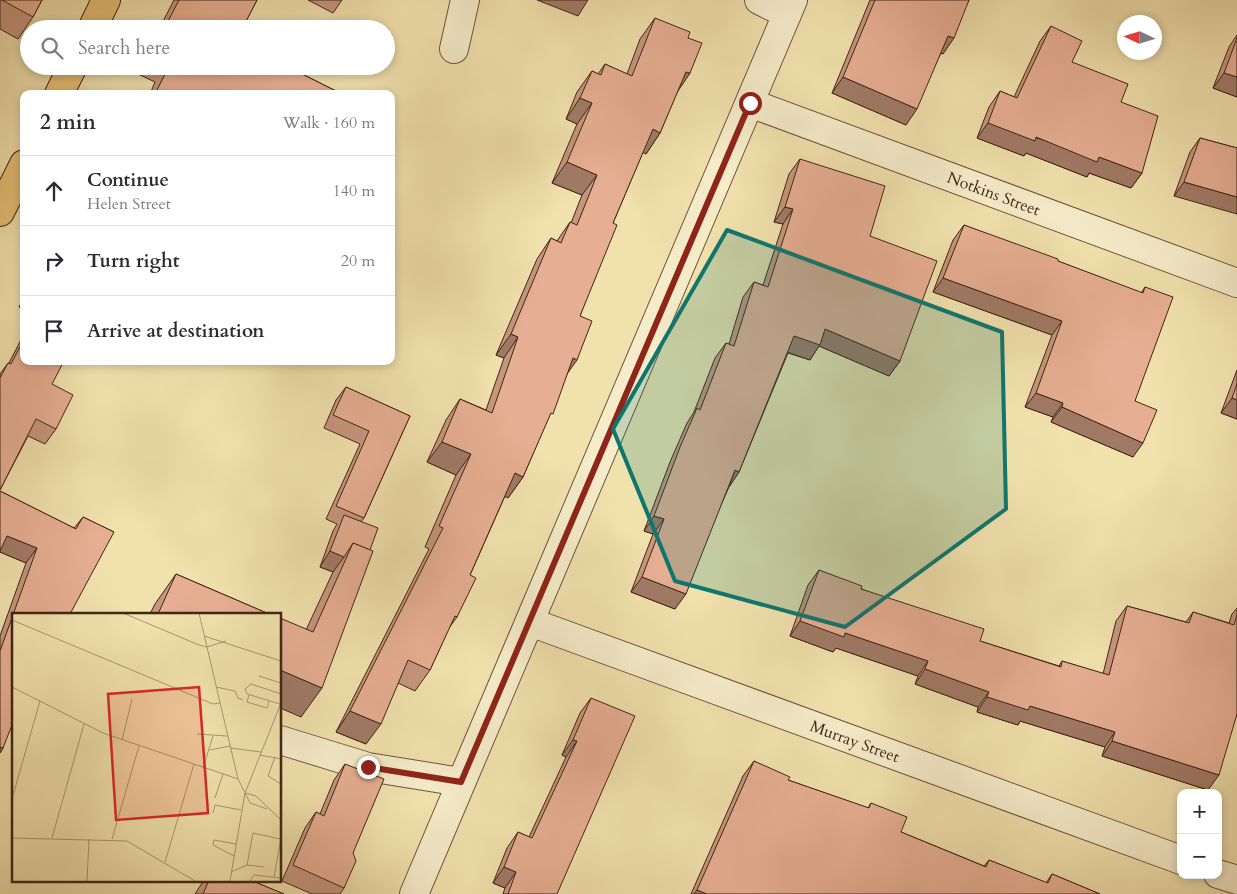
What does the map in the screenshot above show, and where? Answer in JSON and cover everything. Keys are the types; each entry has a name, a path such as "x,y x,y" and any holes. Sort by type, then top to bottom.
{"main road":[{"path":"96,20 106,0"},
{"path":"61,90 68,75"},
{"path":"0,212 20,172"}],"street":[{"path":"454,49 465,0"},
{"path":"414,894 790,7 759,0"},
{"name":"Notkins Street","path":"750,103 1237,283"},
{"name":"Murray Street","path":"530,622 1177,859"},
{"path":"281,740 368,767 461,782"},
{"path":"1222,875 1237,880"}],"highlighted area":[{"path":"727,230 1002,332 1006,509 845,627 675,581 613,429"}],"building":[{"path":"2,0 42,0 33,17"},
{"path":"179,0 257,0 247,20 169,20"},
{"path":"875,0 969,0 954,38 948,36 917,109 843,77"},
{"path":"655,18 690,32 688,38 702,43 690,73 686,72 660,133 653,129 613,223 617,225 580,316 592,321 577,360 573,358 553,414 551,413 523,477 515,473 470,575 476,578 457,617 455,616 430,670 408,660 381,724 350,711 443,528 439,526 471,454 442,442 460,399 492,413 518,337 511,334 551,238 561,243 570,222 577,225 597,175 567,162 592,103 580,98 592,71 601,75 605,64 632,76"},
{"path":"1051,26 1082,41 1072,62 1128,84 1121,102 1158,116 1142,173 1099,157 1097,162 1036,137 1035,141 988,123 1000,91 1017,98"},
{"path":"1237,38 1237,77 1224,73"},
{"path":"164,75 304,75 334,90 157,90"},
{"path":"1200,138 1237,148 1237,197 1184,182"},
{"path":"800,159 885,186 870,236 937,261 900,361 825,329 820,345 794,336 739,472 735,470 686,594 642,577 664,519 654,516 680,447 697,408 700,410 726,343 734,346 754,282 768,287 793,209 785,207"},
{"path":"964,225 1058,259 1058,261 1143,293 1145,287 1173,297 1135,401 1157,410 1143,443 1062,407 1063,403 1036,393 1062,321 943,278"},
{"path":"20,347 20,365 62,365 52,384 73,395 56,429 36,419 0,490 0,378 8,363 11,364"},
{"path":"1237,384 1237,400 1232,398"},
{"path":"346,387 410,416 364,518 336,506 369,431 333,415"},
{"path":"0,491 76,529 83,517 114,532 71,613 14,613 37,548 7,536 0,551"},
{"path":"344,515 378,528 370,550 353,543 344,557 330,551"},
{"path":"353,543 373,551 322,688 281,670 281,618 313,632"},
{"path":"819,570 862,586 861,589 984,629 980,641 1061,667 1062,661 1109,675 1127,606 1189,623 1193,612 1234,625 1237,615 1237,714 1219,775 1112,741 1115,732 1030,706 1028,710 987,697 989,692 925,669 928,661 845,633 844,637 800,621"},
{"path":"176,574 267,613 158,613"},
{"path":"12,618 12,725 3,748 0,747 0,651"},
{"path":"591,698 635,716 557,894 508,894 516,872 504,867 518,832 532,838 577,741 573,740"},
{"path":"754,761 790,777 788,780 869,808 871,803 907,817 901,832 986,867 989,860 1048,883 1052,874 1100,894 707,894 697,890"},
{"path":"345,764 384,779 353,853 356,861 344,888 293,865 316,812 324,816"},
{"path":"208,882 255,882 284,894 203,894"}],"route":[{"path":"368,767 461,782 750,103"}]}
